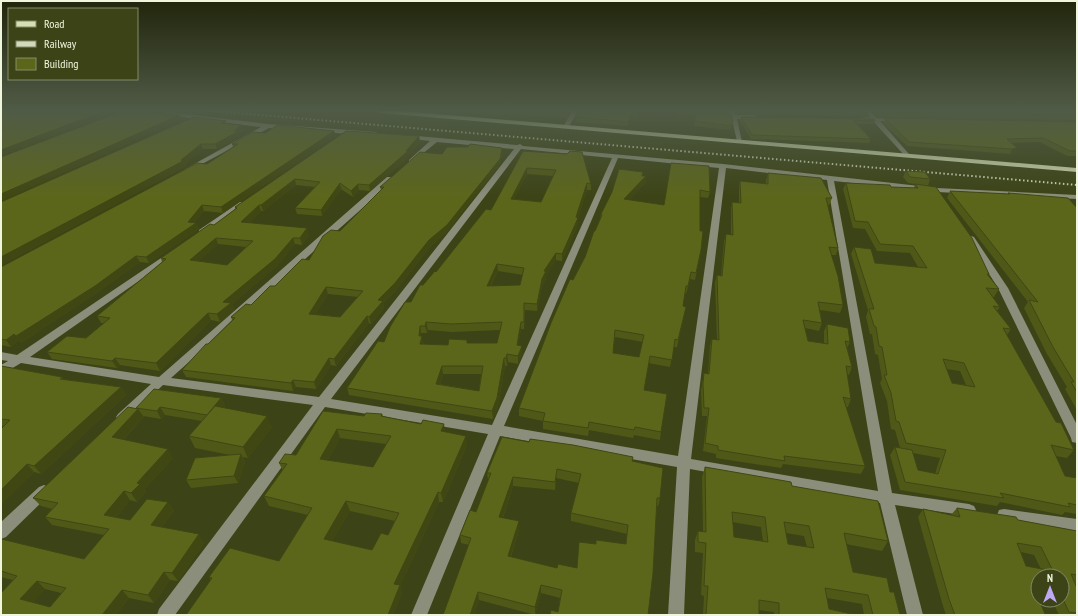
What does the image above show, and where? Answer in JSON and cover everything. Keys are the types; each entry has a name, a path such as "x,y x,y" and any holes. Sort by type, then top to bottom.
{"main road":[{"path":"724,140 1077,170"}],"street":[{"path":"184,172 243,140"},
{"path":"115,424 161,381 435,140 520,146 723,166 937,190 1077,197"},
{"path":"893,140 907,155"},
{"path":"165,615 322,402 520,146"},
{"path":"419,615 496,430 616,156"},
{"path":"676,615 684,463 723,166"},
{"path":"830,178 886,498 915,615"},
{"path":"937,190 946,203"},
{"path":"1063,196 1072,206"},
{"path":"198,235 250,199"},
{"path":"964,229 1003,288 1077,438"},
{"path":"1,371 178,249"},
{"path":"1,356 161,381 322,402 496,430 886,498 978,511"},
{"path":"1,532 52,483"},
{"path":"993,514 1077,526"}],"building":[{"path":"1,140 28,140 1,150"},
{"path":"47,140 124,140 1,194 1,157"},
{"path":"142,140 223,140 215,144 201,144 181,160 183,161 1,257 1,202"},
{"path":"239,140 321,140 221,207 202,205 188,222 196,223 146,257 136,256 95,286 16,336 14,334 6,340 1,339 1,267 197,163 207,164 238,144 232,144"},
{"path":"333,140 416,140 406,151 408,151 369,185 358,184 351,191 340,183 321,210 295,208 320,182 295,179 259,205 241,222 307,228 300,238 293,238 275,259 223,302 231,303 217,314 208,313 156,363 115,358 112,361 47,352 67,336 86,338 110,318 97,316 166,259 161,258 210,224 214,225 237,208 235,207","holes":["216,238 253,241 227,265 190,260"]},
{"path":"907,140 1008,140 1017,148 1012,149 909,142"},
{"path":"1047,140 1077,140 1077,151 1070,151"},
{"path":"470,144 502,148 500,159 447,225 429,240 395,283 378,300 383,301 369,317 367,316 334,359 329,358 314,382 293,380 291,383 182,370 206,344 208,344 235,318 231,317 246,304 251,305 270,286 275,286 302,259 309,260 323,236 331,230 340,231 384,187 380,187 420,152 442,154 447,147 468,147","holes":["326,287 363,291 340,317 309,314"]},
{"path":"523,151 567,154 570,151 582,152 591,184 587,183 576,217 578,218 562,254 556,253 544,271 546,271 542,279 537,304 524,303 524,322 521,322 517,345 522,346 518,356 507,354 506,358 504,358 497,398 492,411 347,388 378,341 384,342 390,327 405,302 411,302 420,285 423,285 435,271 436,272 486,209 491,210","holes":["527,168 556,170 541,202 511,199","497,264 524,268 520,285 487,286","426,322 451,324 502,322 497,343 467,343 467,340 449,339 448,345 420,344 422,336 419,336 420,326 425,326","442,366 483,366 479,391 436,384"]},
{"path":"671,163 709,166 710,192 700,190 700,231 703,231 701,250 696,273 691,272 688,286 686,286 683,306 686,307 678,340 675,339 672,360 650,356 644,390 667,394 661,432 635,427 634,430 589,422 588,428 543,421 545,413 519,408 551,323 570,279 573,280 585,257 594,231 602,215 601,214 612,192 619,169 643,172 642,176 646,176 624,199 664,205","holes":["615,330 644,335 639,357 613,353"]},
{"path":"906,171 925,172 930,179 910,177"},
{"path":"768,173 821,178 832,198 826,198 838,248 829,247 838,276 843,305 818,302 822,323 803,320 808,341 828,344 827,324 848,328 850,342 845,341 852,367 846,366 851,399 843,397 865,466 784,456 785,461 718,450 718,446 705,443 709,408 704,408 704,373 709,374 712,339 719,340 717,275 722,276 726,234 733,235 732,202 741,203 740,181 768,184"},
{"path":"846,183 918,188 915,184 936,187 972,238 989,274 987,274 999,289 986,288 1000,307 993,306 1011,329 1003,328 1056,422 1061,423 1074,450 1051,445 1065,476 1077,478 1077,505 1068,503 1070,507 1000,493 1004,498 905,482 895,447 912,450 918,470 938,474 946,450 906,443 899,422 896,421 891,393 884,375 887,375 882,347 879,346 876,327 874,326 869,309 874,309 854,247 871,249 875,263 927,268 913,246 880,244 868,222 855,221","holes":["943,359 964,363 975,387 952,383"]},
{"path":"950,191 1010,194 1008,193 1068,198 1077,208 1077,392 1071,382 1074,382 1053,347 1029,300 1038,302"},
{"path":"1,366 62,377 60,379 121,387 34,466 27,464 1,490 1,429 10,420 1,419"},
{"path":"154,389 221,398 207,415 160,407 157,411 136,408"},
{"path":"215,406 267,416 243,447 189,436"},
{"path":"128,407 138,409 112,437 168,449 137,483 140,484 131,493 124,491 104,515 130,520 147,499 168,502 151,525 199,534 172,573 164,572 148,595 122,590 102,615 1,615 1,593 17,576 1,571 1,539 84,559 109,529 45,517 58,503 33,498","holes":["37,581 66,588 50,607 20,599"]},
{"path":"323,411 364,416 366,413 382,414 381,416 421,424 423,420 444,424 441,431 466,436 441,493 438,492 394,584 400,585 388,615 186,615 212,578 209,577 230,548 279,561 312,508 264,496 287,464 279,463 285,454 296,455","holes":["337,429 391,436 373,467 320,459","346,501 399,513 388,535 381,533 372,550 324,539"]},
{"path":"502,437 529,442 530,439 573,445 633,457 632,461 663,468 660,498 657,498 653,573 648,615 550,615 551,610 558,612 562,590 541,585 535,607 478,592 470,615 443,615 471,538 460,535 470,510 476,512 491,473 487,473","holes":["557,469 581,474 571,513 628,525 626,544 596,540 596,544 579,542 577,568 558,564 557,568 508,556 519,521 499,517 513,477 555,482"]},
{"path":"241,454 234,476 186,480 195,458"},
{"path":"705,467 791,482 792,486 878,501 888,541 844,533 853,572 887,578 890,592 894,592 900,615 873,615 868,595 825,588 829,609 856,615 779,615 779,603 759,600 759,615 706,615 708,586 704,586 706,543 698,542 698,531 706,532","holes":["732,512 765,517 768,542 734,537","784,522 809,526 814,548 788,544"]},
{"path":"957,508 1016,517 1018,520 1077,531 1077,575 1071,574 1077,588 1077,613 1069,612 1067,608 1070,608 1070,568 1052,568 1041,547 1017,543 1026,566 1037,568 1030,568 1030,608 1042,608 1047,615 955,615 923,509 960,517"}],"railway":[{"path":"549,140 1077,185"}]}
